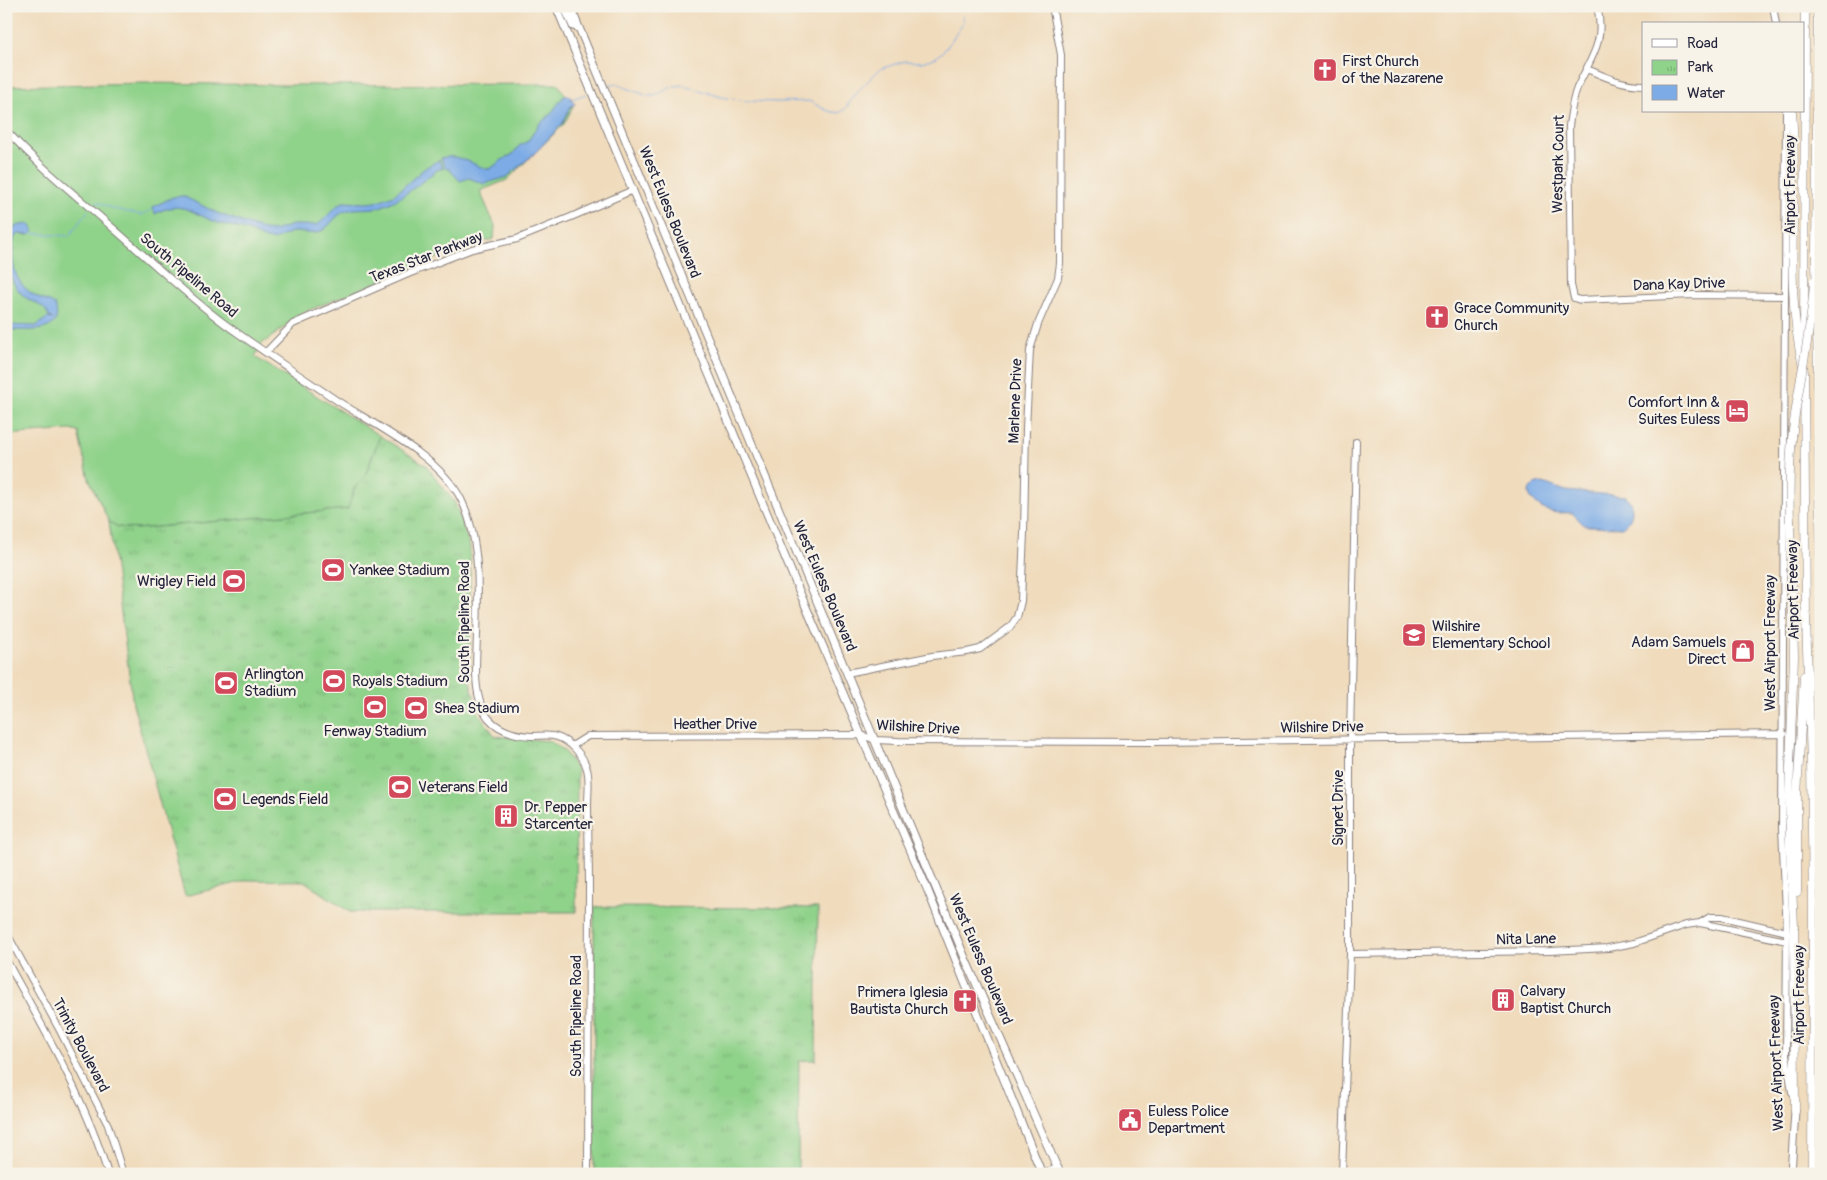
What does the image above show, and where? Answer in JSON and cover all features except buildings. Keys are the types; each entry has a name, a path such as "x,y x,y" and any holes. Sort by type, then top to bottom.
{"highway":[{"name":"Airport Freeway","path":"1805,6 1803,278 1806,620 1813,900 1812,1174"},
{"path":"1818,6 1816,281 1821,567"},
{"path":"1792,112 1793,276 1798,342 1804,369"},
{"path":"1795,1009 1790,831 1794,656 1789,481 1792,440 1816,281"},
{"path":"1795,1111 1797,795 1806,620"}],"main road":[{"name":"West Euless Boulevard","path":"556,6 800,593 928,892 992,1052 1044,1174"},
{"path":"564,6 573,26 579,28"},
{"name":"West Euless Boulevard","path":"570,6 965,958 1059,1171"},
{"path":"632,190 645,185"},
{"path":"1012,1099 1020,1098 1029,1105"},
{"name":"West Airport Freeway","path":"1791,1174 1795,1111"},
{"path":"1044,1174 1059,1171"}],"street":[{"name":"Marlene Drive","path":"847,673 932,656 980,649 1010,627 1020,611 1030,350 1038,324 1058,278 1060,263 1061,55 1052,6"},
{"name":"Westpark Court","path":"1574,298 1571,285 1569,126 1572,104 1577,89 1598,46 1600,20 1597,6"},
{"path":"1773,6 1776,22"},
{"path":"1587,69 1612,80 1642,85"},
{"name":"West Airport Freeway","path":"1786,112 1782,828 1787,932 1786,1054 1795,1111"},
{"name":"South Pipeline Road","path":"6,130 57,178 210,313 412,449 438,469 451,482 461,499 470,522 476,553 476,674 479,703 488,717 507,732 556,736 572,746 587,768 588,1174"},
{"name":"Texas Star Parkway","path":"266,352 293,324 426,267 472,249 517,239 632,190"},
{"name":"Dana Kay Drive","path":"1574,298 1580,300 1693,295 1785,296"},
{"name":"Signet Drive","path":"1342,1174 1350,954 1350,739 1356,442"},
{"name":"Wilshire Drive","path":"861,735 876,740 1040,743 1784,734"},
{"name":"Heather Drive","path":"572,746 588,736 861,735"},
{"name":"Nita Lane","path":"1700,923 1710,917 1722,917 1787,932"},
{"name":"Nita Lane","path":"1350,954 1584,950 1627,944 1686,925 1700,923 1787,942"},
{"name":"Trinity Boulevard","path":"6,932 108,1125 123,1174"},
{"name":"Trinity Boulevard","path":"6,960 94,1129 108,1174"},
{"path":"55,1051 67,1045"}],"green space":[{"path":"146,83 289,85 558,84 573,107 564,124 507,180 480,191 495,226 494,239 466,246 302,313 262,343 255,357 380,436 365,476 354,489 349,509 136,529 118,527 109,522 89,479 78,432 71,430 6,435 6,86"},
{"path":"380,436 426,465 455,503 470,547 470,682 479,714 495,736 550,741 564,751 577,770 576,912 350,912 304,881 249,880 185,896 133,704 109,522 118,527 136,529 348,509 354,489 365,476"},
{"path":"594,907 818,908 816,1060 799,1061 798,1174 594,1174"}],"water":[{"path":"569,95 575,104 570,107 563,123 535,153 507,177 484,184 469,178 460,181 449,169 445,168 441,158 453,157 490,169 513,154 519,146 528,141 539,124 550,115 563,97"},
{"path":"439,160 443,168 437,170 410,191 388,204 376,208 346,211 339,214 326,228 319,232 291,232 273,240 218,223 188,210 180,208 164,209 155,214 153,207 173,197 183,196 217,213 264,230 273,231 293,225 316,225 343,202 376,202 394,195 425,168"},
{"path":"30,224 34,231 29,235 19,234 15,236 13,245 14,269 21,283 36,297 55,305 57,315 49,327 32,330 6,330 6,325 36,326 47,318 53,319 49,317 42,307 19,291 14,284 9,268 6,234 8,230 20,225"},
{"path":"1543,483 1566,491 1626,496 1632,508 1631,516 1622,527 1584,525 1572,513 1552,512 1539,507 1534,502 1529,493 1530,488"}],"waterway":[{"path":"610,84 616,84 648,96 654,96 674,86 684,85 721,97 747,101 809,101 828,111 838,113 844,110 861,88 880,69 905,61 922,62 937,57 947,47 960,28 963,21 962,6"},
{"path":"572,99 586,94"},
{"path":"93,206 97,202 114,209 142,215 153,209"},
{"path":"30,233 69,236 88,211"},
{"path":"12,262 14,271"}],"place":[{"name":"First Church of the Nazarene","path":"1325,70"},
{"name":"Grace Community Church","path":"1437,317"},
{"name":"Comfort Inn & Suites Euless","path":"1737,411"},
{"name":"Yankee Stadium","path":"333,570"},
{"name":"Wrigley Field","path":"234,581"},
{"name":"Wilshire Elementary School","path":"1414,635"},
{"name":"Adam Samuels Direct","path":"1743,651"},
{"name":"Royals Stadium","path":"334,681"},
{"name":"Arlington Stadium","path":"226,683"},
{"name":"Fenway Stadium","path":"375,707"},
{"name":"Shea Stadium","path":"416,708"},
{"name":"Veterans Field","path":"400,787"},
{"name":"Legends Field","path":"225,799"},
{"name":"Dr. Pepper Starcenter","path":"506,816"},
{"name":"Calvary Baptist Church","path":"1503,1000"},
{"name":"Primera Iglesia Bautista Church","path":"965,1001"},
{"name":"Euless Police Department","path":"1130,1120"}]}
